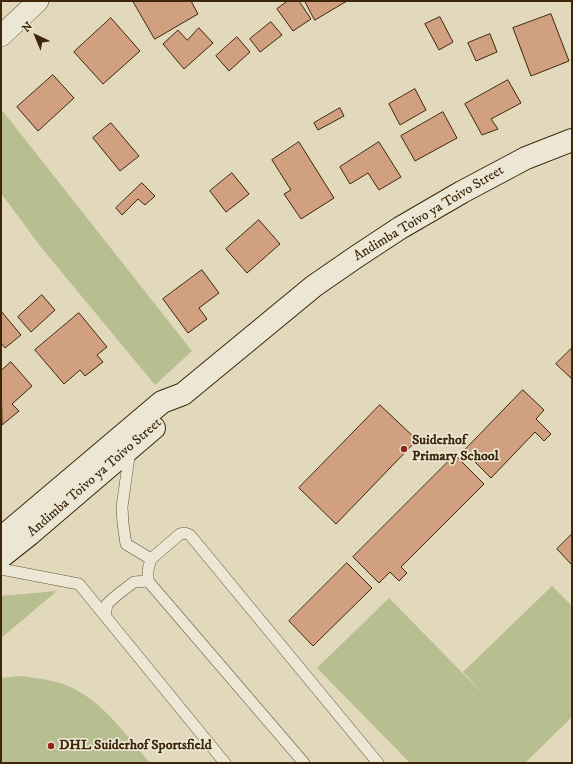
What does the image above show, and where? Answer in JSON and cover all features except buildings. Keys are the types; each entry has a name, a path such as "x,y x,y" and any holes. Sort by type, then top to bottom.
{"street":[{"path":"1,36 38,1"},
{"name":"Andimba Toivo ya Toivo Street","path":"1,538 162,402 183,394 314,286 381,241 462,192 526,158 572,140"},
{"name":"Andimba Toivo ya Toivo Street","path":"1,557 174,411 183,394"}],"lane":[{"path":"130,449 122,507 122,524 126,544 151,559"},
{"path":"304,763 148,581 148,570 151,559 180,534 190,534 378,763"},
{"path":"1,569 79,584 226,763"},
{"path":"105,616 107,604 117,595 134,582 148,581"}],"green space":[{"path":"1,109 192,351 155,385 40,246 1,193"},
{"path":"552,586 572,606 572,717 525,763 410,763 317,668 389,598 492,703 463,672"},
{"path":"57,591 1,638 1,596"},
{"path":"21,676 60,683 87,697 99,706 121,728 150,763 1,763 1,678"}],"place":[{"name":"Suiderhof Primary School","path":"404,449"},
{"name":"DHL Suiderhof Sportsfield","path":"51,746"}]}
